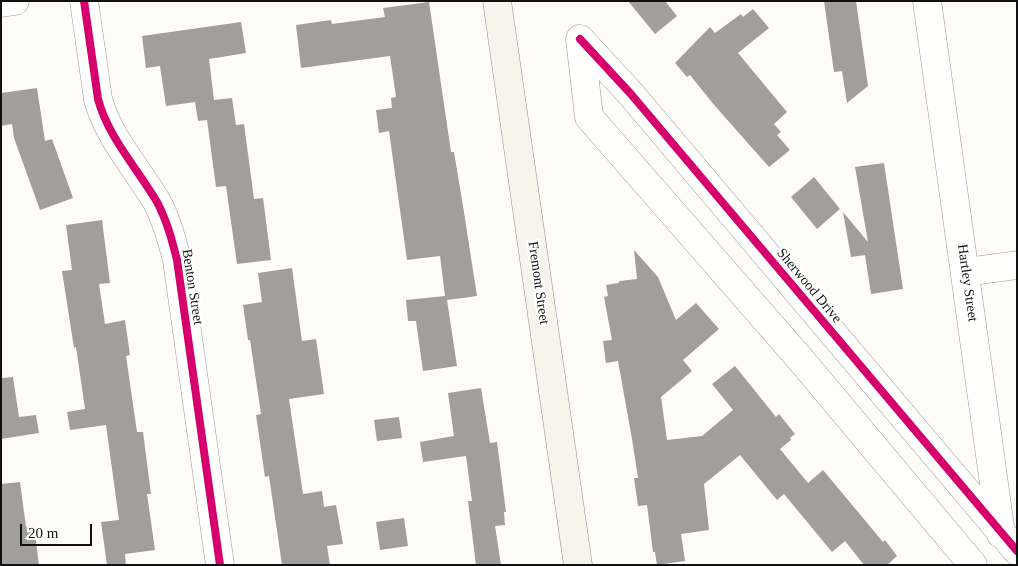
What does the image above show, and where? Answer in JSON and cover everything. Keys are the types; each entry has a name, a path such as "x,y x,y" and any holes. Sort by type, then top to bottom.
{"street":[{"path":"1,3 14,1"},
{"name":"Benton Street","path":"84,1 98,99 102,113 108,127 156,202 167,224 174,251 220,565"},
{"name":"Fremont Street","path":"497,1 578,565"},
{"name":"Hartley Street","path":"927,1 966,272 1009,542 1006,565"},
{"name":"Sherwood Drive","path":"973,565 801,360 589,117 580,39 630,93 1009,542"},
{"path":"966,272 1017,265"}],"building":[{"path":"628,1 665,1 677,16 655,34"},
{"path":"824,1 856,1 868,86 847,103 842,71 834,72"},
{"path":"429,2 451,152 454,152 477,296 447,300 457,366 423,371 416,321 408,321 406,300 445,296 440,256 407,260 389,131 379,133 376,110 392,108 391,98 396,97 390,56 301,68 296,25 331,20 332,24 385,17 383,8"},
{"path":"753,9 769,28 738,53 787,112 774,124 781,132 777,135 790,150 769,167 690,75 687,77 675,63 710,27 715,33 741,14 743,17"},
{"path":"241,22 246,53 209,59 214,100 232,98 236,125 244,124 254,199 263,198 271,260 237,264 226,186 216,187 207,120 198,121 195,102 166,106 160,66 146,68 142,36"},
{"path":"37,88 45,141 52,139 73,198 40,210 14,138 12,124 1,126 1,93"},
{"path":"884,163 903,289 871,294 865,255 851,257 843,212 868,242 855,167"},
{"path":"814,177 840,209 817,229 791,197"},
{"path":"102,220 110,283 99,284 105,324 125,320 130,355 126,356 137,432 143,432 151,494 147,494 155,550 125,554 126,565 107,565 101,522 119,520 106,425 70,430 67,412 85,409 62,271 72,270 66,225"},
{"path":"634,250 658,277 676,320 696,303 719,329 683,360 692,371 661,397 667,440 702,436 733,410 712,384 735,366 776,417 779,414 795,434 780,449 808,483 823,470 897,556 887,565 864,565 845,541 832,552 784,494 777,500 740,455 704,484 709,530 681,534 685,561 657,565 655,552 653,552 647,505 638,506 634,478 638,478 618,361 606,363 603,341 612,340 604,297 608,296 606,285 637,279"},
{"path":"292,268 302,341 316,339 324,394 289,399 303,494 322,491 324,507 336,505 343,544 327,546 330,565 282,565 269,476 265,477 256,415 261,414 243,305 262,302 258,273"},
{"path":"13,377 19,417 36,415 39,433 1,439 1,378"},
{"path":"481,388 490,443 497,442 506,512 504,512 505,525 495,526 501,565 476,565 468,501 472,501 466,456 423,462 420,442 454,436 448,393"},
{"path":"399,417 402,438 377,441 374,420"},
{"path":"20,482 26,527 34,526 39,565 1,565 1,484"},
{"path":"404,518 408,546 380,550 376,522"}],"cycle path":[{"path":"84,1 98,99 103,113 116,139 157,202 166,223 177,260 220,565"},
{"path":"580,39 630,93 1017,551"}]}
